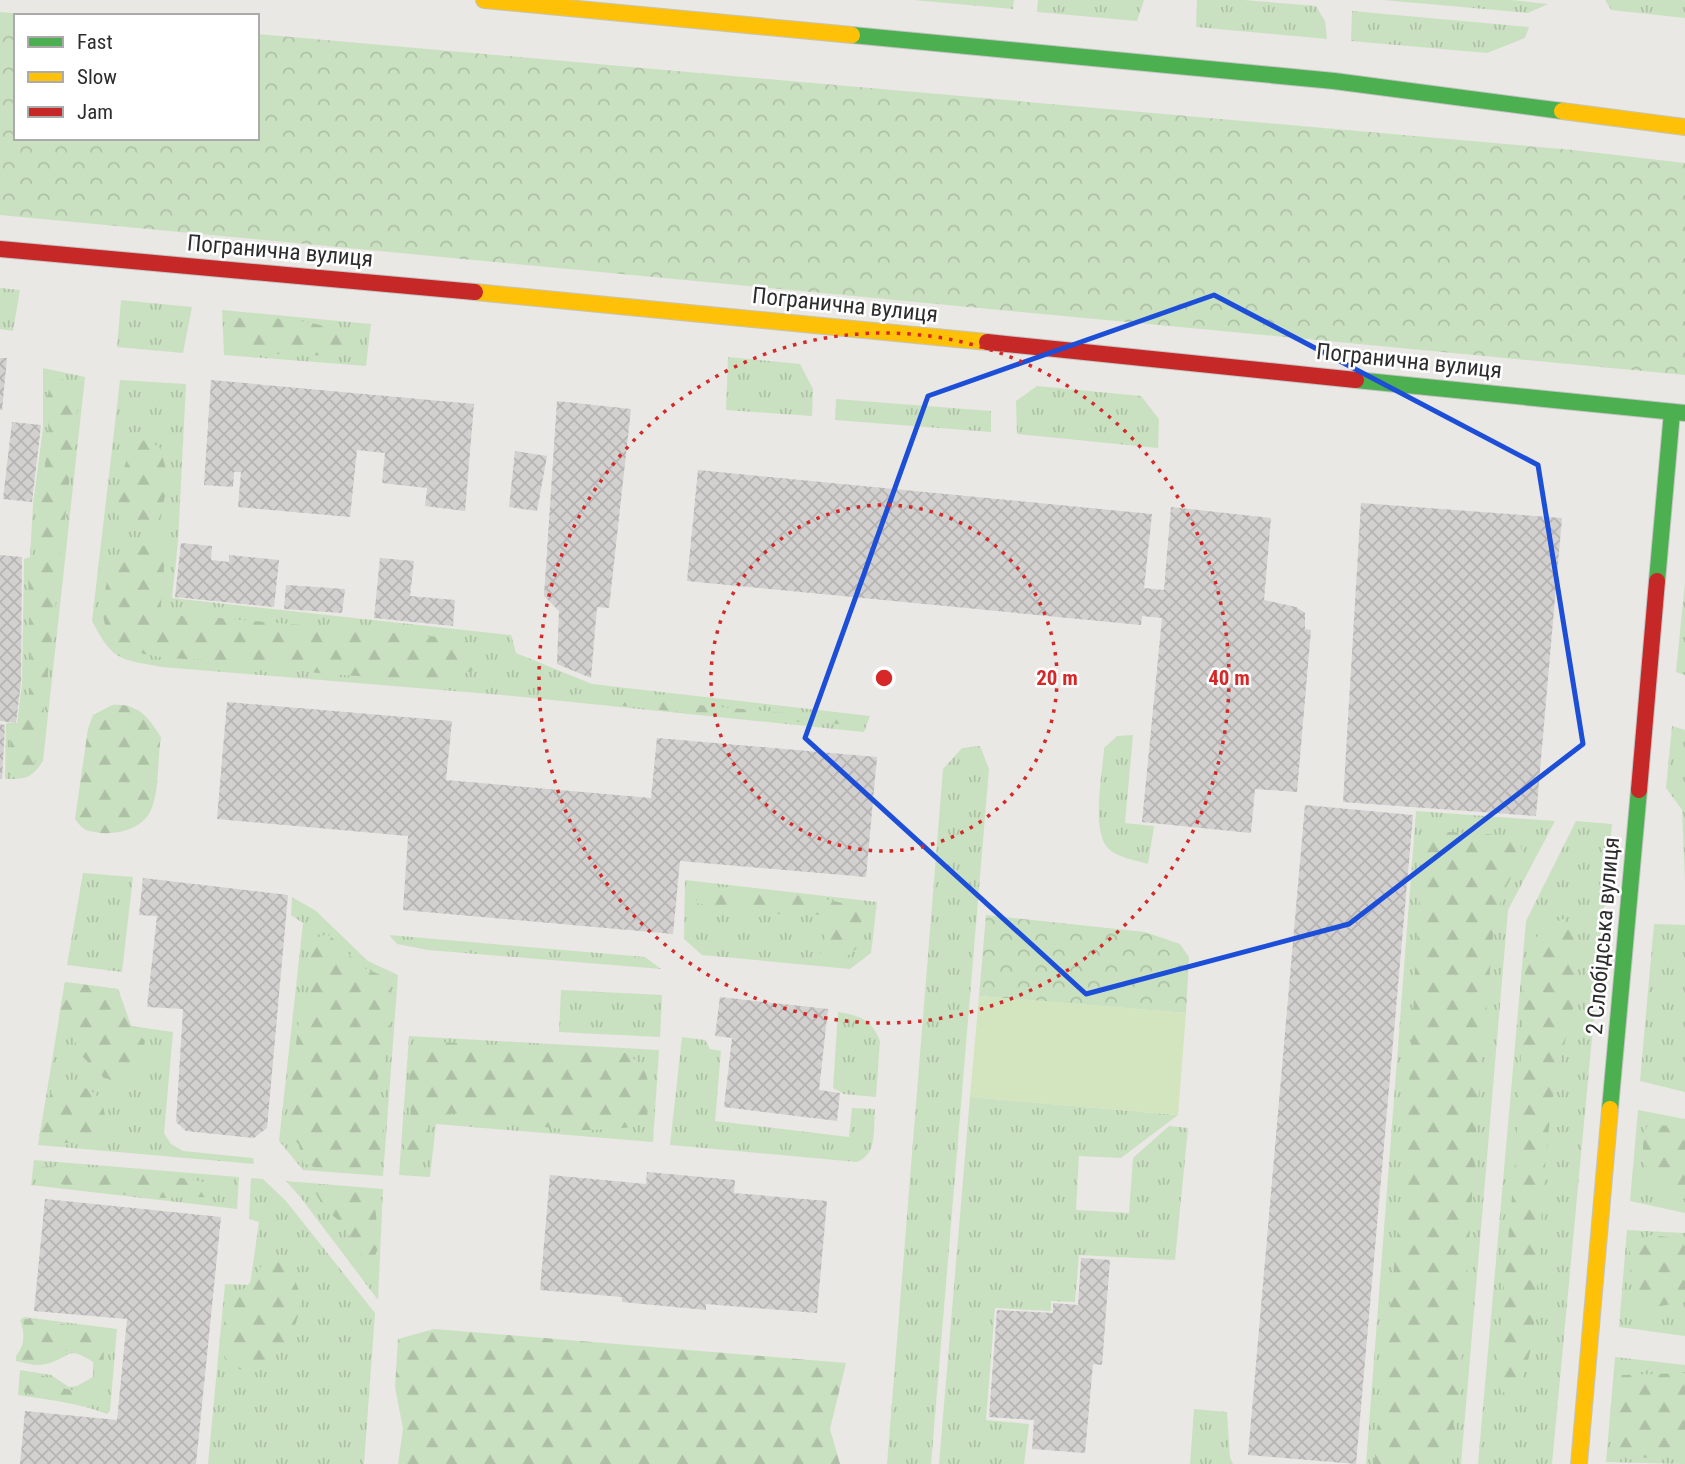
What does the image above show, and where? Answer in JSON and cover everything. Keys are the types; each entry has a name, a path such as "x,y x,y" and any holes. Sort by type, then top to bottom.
{"main road":[{"path":"484,0 1334,81 1685,127"},
{"name":"Погранична вулиця","path":"0,249 599,303 1679,413"},
{"name":"2 Слобідська вулиця","path":"1579,1464 1679,413"}],"highlighted area":[{"path":"1214,295 1538,465 1583,744 1349,924 1086,994 805,738 928,396"}],"green space":[{"path":"913,0 1014,0 1013,9"},
{"path":"1038,0 1144,0 1137,21 1037,12"},
{"path":"1197,0 1244,0 1316,6 1325,21 1327,39 1196,27"},
{"path":"1383,0 1511,0 1548,4 1528,13"},
{"path":"1605,0 1685,0 1685,18 1611,10"},
{"path":"1352,11 1529,27 1525,38 1487,53 1351,41"},
{"path":"0,12 23,14 14,14 14,140 259,140 259,34 1573,150 1685,163 1685,375 0,215"},
{"path":"0,288 20,290 13,331 0,329"},
{"path":"121,300 192,307 183,353 117,347"},
{"path":"222,310 371,324 366,366 224,355"},
{"path":"241,317 295,320 324,326 345,336 353,350 330,355 313,355 275,354 244,348 235,345 229,333 231,320"},
{"path":"728,357 800,364 813,389 812,416 726,410"},
{"path":"43,368 85,377 43,761 27,777 5,779 6,723 17,723 22,683 24,559 30,557 33,504 43,428"},
{"path":"51,378 72,381 79,392 40,744 36,759 29,769 17,775 8,775 11,733 20,728 26,717 29,700 31,653 28,570 35,563 36,518 49,442 47,400"},
{"path":"120,380 186,384 178,542 172,598 511,635 516,653 592,684 870,716 864,732 502,695 162,667 119,656 106,644 92,621"},
{"path":"1037,386 1141,396 1159,419 1158,448 1017,434 1016,401"},
{"path":"836,399 991,411 991,432 835,420"},
{"path":"146,438 160,448 169,479 160,517 150,526 135,531 119,523 117,490 129,453"},
{"path":"158,542 162,548 164,565 161,613 464,639 479,655 476,669 456,677 438,680 357,676 302,671 251,661 176,658 136,652 121,646 106,628 103,609 105,589 112,560 130,549"},
{"path":"1685,582 1685,675 1676,672"},
{"path":"572,695 851,719 856,725 749,719 575,701"},
{"path":"112,705 136,709 152,723 161,737 157,786 150,812 138,825 130,829 103,833 86,830 75,819 88,729 93,715"},
{"path":"1672,726 1685,730 1685,882 1682,810 1666,788"},
{"path":"1133,735 1125,823 1154,826 1148,864 1126,858 1107,847 1100,827 1099,799 1104,748 1117,736"},
{"path":"980,746 989,769 931,1464 887,1464 943,769 962,748"},
{"path":"1416,811 1555,821 1508,910 1461,1464 1366,1464"},
{"path":"1576,821 1612,824 1552,1464 1478,1464 1526,921"},
{"path":"1446,832 1509,837 1520,842 1522,852 1502,895 1494,926 1478,1103 1460,1384 1447,1464 1374,1464 1404,1168 1422,858 1429,840"},
{"path":"83,873 133,877 122,972 67,965"},
{"path":"685,880 877,902 871,953 850,969 702,955 684,939"},
{"path":"724,889 817,897 858,907 863,932 860,944 840,960 820,953 831,918 829,915 745,913 696,903 698,891"},
{"path":"292,897 316,911 368,961 398,975 383,1176 303,1170 279,1141 303,923 291,915"},
{"path":"986,915 1145,932 1180,944 1189,957 1186,1013 979,996"},
{"path":"1563,919 1571,929 1575,944 1576,989 1550,1121 1532,1344 1521,1381 1508,1395 1500,1390 1498,1354 1516,1151 1525,973 1536,938 1546,926"},
{"path":"1654,924 1685,925 1685,1092 1640,1081"},
{"path":"327,934 364,968 390,979 391,1041 374,1089 383,1129 379,1162 351,1172 331,1171 303,1163 299,1145 291,1135 288,1108 299,1020 309,998 307,957 316,938"},
{"path":"389,935 645,957 661,969 428,950 397,944"},
{"path":"65,982 118,989 131,1026 173,1032 164,1133 171,1144 183,1151 253,1158 254,1164 38,1145"},
{"path":"65,982 118,989 131,1026 145,1041 141,1066 126,1083 104,1078 83,1057 72,1036 63,1033 59,1017"},
{"path":"561,990 662,995 660,1037 559,1032"},
{"path":"979,996 1186,1013 1178,1115 970,1097"},
{"path":"838,1012 864,1020 877,1034 880,1041 876,1097 844,1094 833,1088"},
{"path":"409,1036 659,1050 653,1142 436,1124 430,1177 399,1175"},
{"path":"682,1037 705,1040 710,1049 721,1051 715,1121 849,1137 852,1108 875,1109 873,1140 868,1153 857,1162 670,1145"},
{"path":"439,1042 626,1053 646,1074 649,1090 647,1120 627,1128 583,1130 545,1127 468,1114 438,1116 428,1120 429,1149 424,1162 408,1168 402,1159 411,1120 409,1074 416,1050 425,1044"},
{"path":"62,1086 85,1088 97,1096 105,1115 101,1135 70,1143 39,1136 51,1091"},
{"path":"970,1097 1178,1115 1121,1158 1079,1156 1076,1210 1129,1213 1133,1158 1169,1126 1188,1128 1175,1260 1079,1255 1075,1302 1051,1301 1051,1311 995,1308 986,1420 1029,1424 1024,1464 939,1464"},
{"path":"1638,1110 1685,1119 1685,1213 1630,1201"},
{"path":"1685,1125 1685,1199 1654,1179 1648,1171 1643,1151 1647,1126"},
{"path":"34,1160 239,1177 237,1209 31,1185"},
{"path":"67,1166 189,1179 207,1183 218,1192 214,1197 150,1198 71,1187 43,1179 40,1167"},
{"path":"251,1178 263,1179 286,1201 375,1313 364,1464 208,1464 225,1284 250,1285 259,1222 249,1219"},
{"path":"286,1181 383,1189 378,1300 301,1198"},
{"path":"314,1190 368,1190 374,1195 379,1245 375,1256 364,1257 350,1240 345,1226 324,1208"},
{"path":"1627,1230 1685,1233 1685,1336 1619,1327"},
{"path":"1650,1235 1685,1239 1685,1302 1641,1309 1630,1270 1630,1248"},
{"path":"267,1249 286,1268 297,1286 300,1304 298,1317 287,1339 270,1357 249,1369 227,1367 220,1340 230,1300 254,1278"},
{"path":"24,1317 117,1329 110,1411 107,1414 75,1404 18,1395 20,1370 51,1375 69,1387 77,1386 93,1377 93,1362 78,1354 69,1354 42,1365 16,1361 23,1339 20,1320"},
{"path":"23,1319 100,1329 103,1367 100,1387 93,1403 25,1393 22,1376 38,1373 63,1388 73,1390 92,1380 96,1364 90,1355 75,1348 40,1360 18,1359 26,1344"},
{"path":"434,1329 846,1363 830,1429 840,1464 398,1464 403,1429 395,1387 398,1339"},
{"path":"1615,1357 1685,1365 1685,1464 1606,1462"},
{"path":"1685,1373 1685,1453 1651,1459 1620,1452 1616,1389 1622,1375"},
{"path":"1194,1409 1227,1412 1230,1457 1233,1464 1190,1464"}],"building":[{"path":"0,358 7,358 2,410 0,410"},
{"path":"211,380 474,404 465,511 425,506 427,488 382,483 385,453 357,450 350,517 238,507 241,472 234,472 233,487 204,485"},
{"path":"557,401 631,409 609,608 597,607 591,678 557,664 559,611 544,596"},
{"path":"12,422 41,425 32,502 3,499"},
{"path":"515,451 547,456 537,511 509,507"},
{"path":"698,470 1152,514 1144,588 1164,590 1171,507 1271,518 1264,600 1296,607 1305,613 1305,629 1311,630 1297,792 1255,789 1251,833 1142,822 1162,618 1142,616 1141,625 687,581"},
{"path":"1361,503 1562,518 1536,816 1343,802"},
{"path":"181,543 212,546 211,560 229,562 229,555 279,560 274,607 175,597"},
{"path":"0,555 22,557 21,682 16,723 0,721"},
{"path":"380,558 414,561 410,596 455,600 453,626 374,618"},
{"path":"286,585 345,589 342,613 284,609"},
{"path":"227,702 452,721 446,780 651,798 657,738 877,757 866,877 680,861 673,934 403,910 408,836 217,819"},
{"path":"0,724 5,725 2,779 0,779"},
{"path":"1305,805 1413,815 1356,1464 1248,1455"},
{"path":"143,878 288,895 267,1128 254,1138 186,1131 176,1122 183,1009 147,1007 157,916 139,915"},
{"path":"720,997 828,1009 819,1090 840,1093 837,1121 724,1107 732,1038 715,1036"},
{"path":"647,1172 735,1180 734,1193 827,1201 817,1313 706,1304 706,1310 622,1302 622,1297 540,1290 550,1175 646,1184"},
{"path":"45,1199 221,1217 196,1464 20,1464 25,1411 117,1420 127,1319 34,1311"},
{"path":"1081,1258 1110,1260 1102,1365 1093,1364 1085,1453 1032,1449 1034,1420 989,1417 997,1310 1053,1313 1053,1303 1078,1305"}],"traffic: fast":[{"path":"852,35 1334,81 1562,111"},
{"path":"1356,380 1685,413"},
{"path":"1657,581 1672,412"},
{"path":"1610,1109 1639,790"}],"traffic: slow":[{"path":"484,0 852,35"},
{"path":"1562,111 1685,127"},
{"path":"475,292 987,342"},
{"path":"1579,1464 1610,1109"}],"traffic: jam":[{"path":"0,249 475,292"},
{"path":"987,342 1356,380"},
{"path":"1639,790 1657,581"}]}
